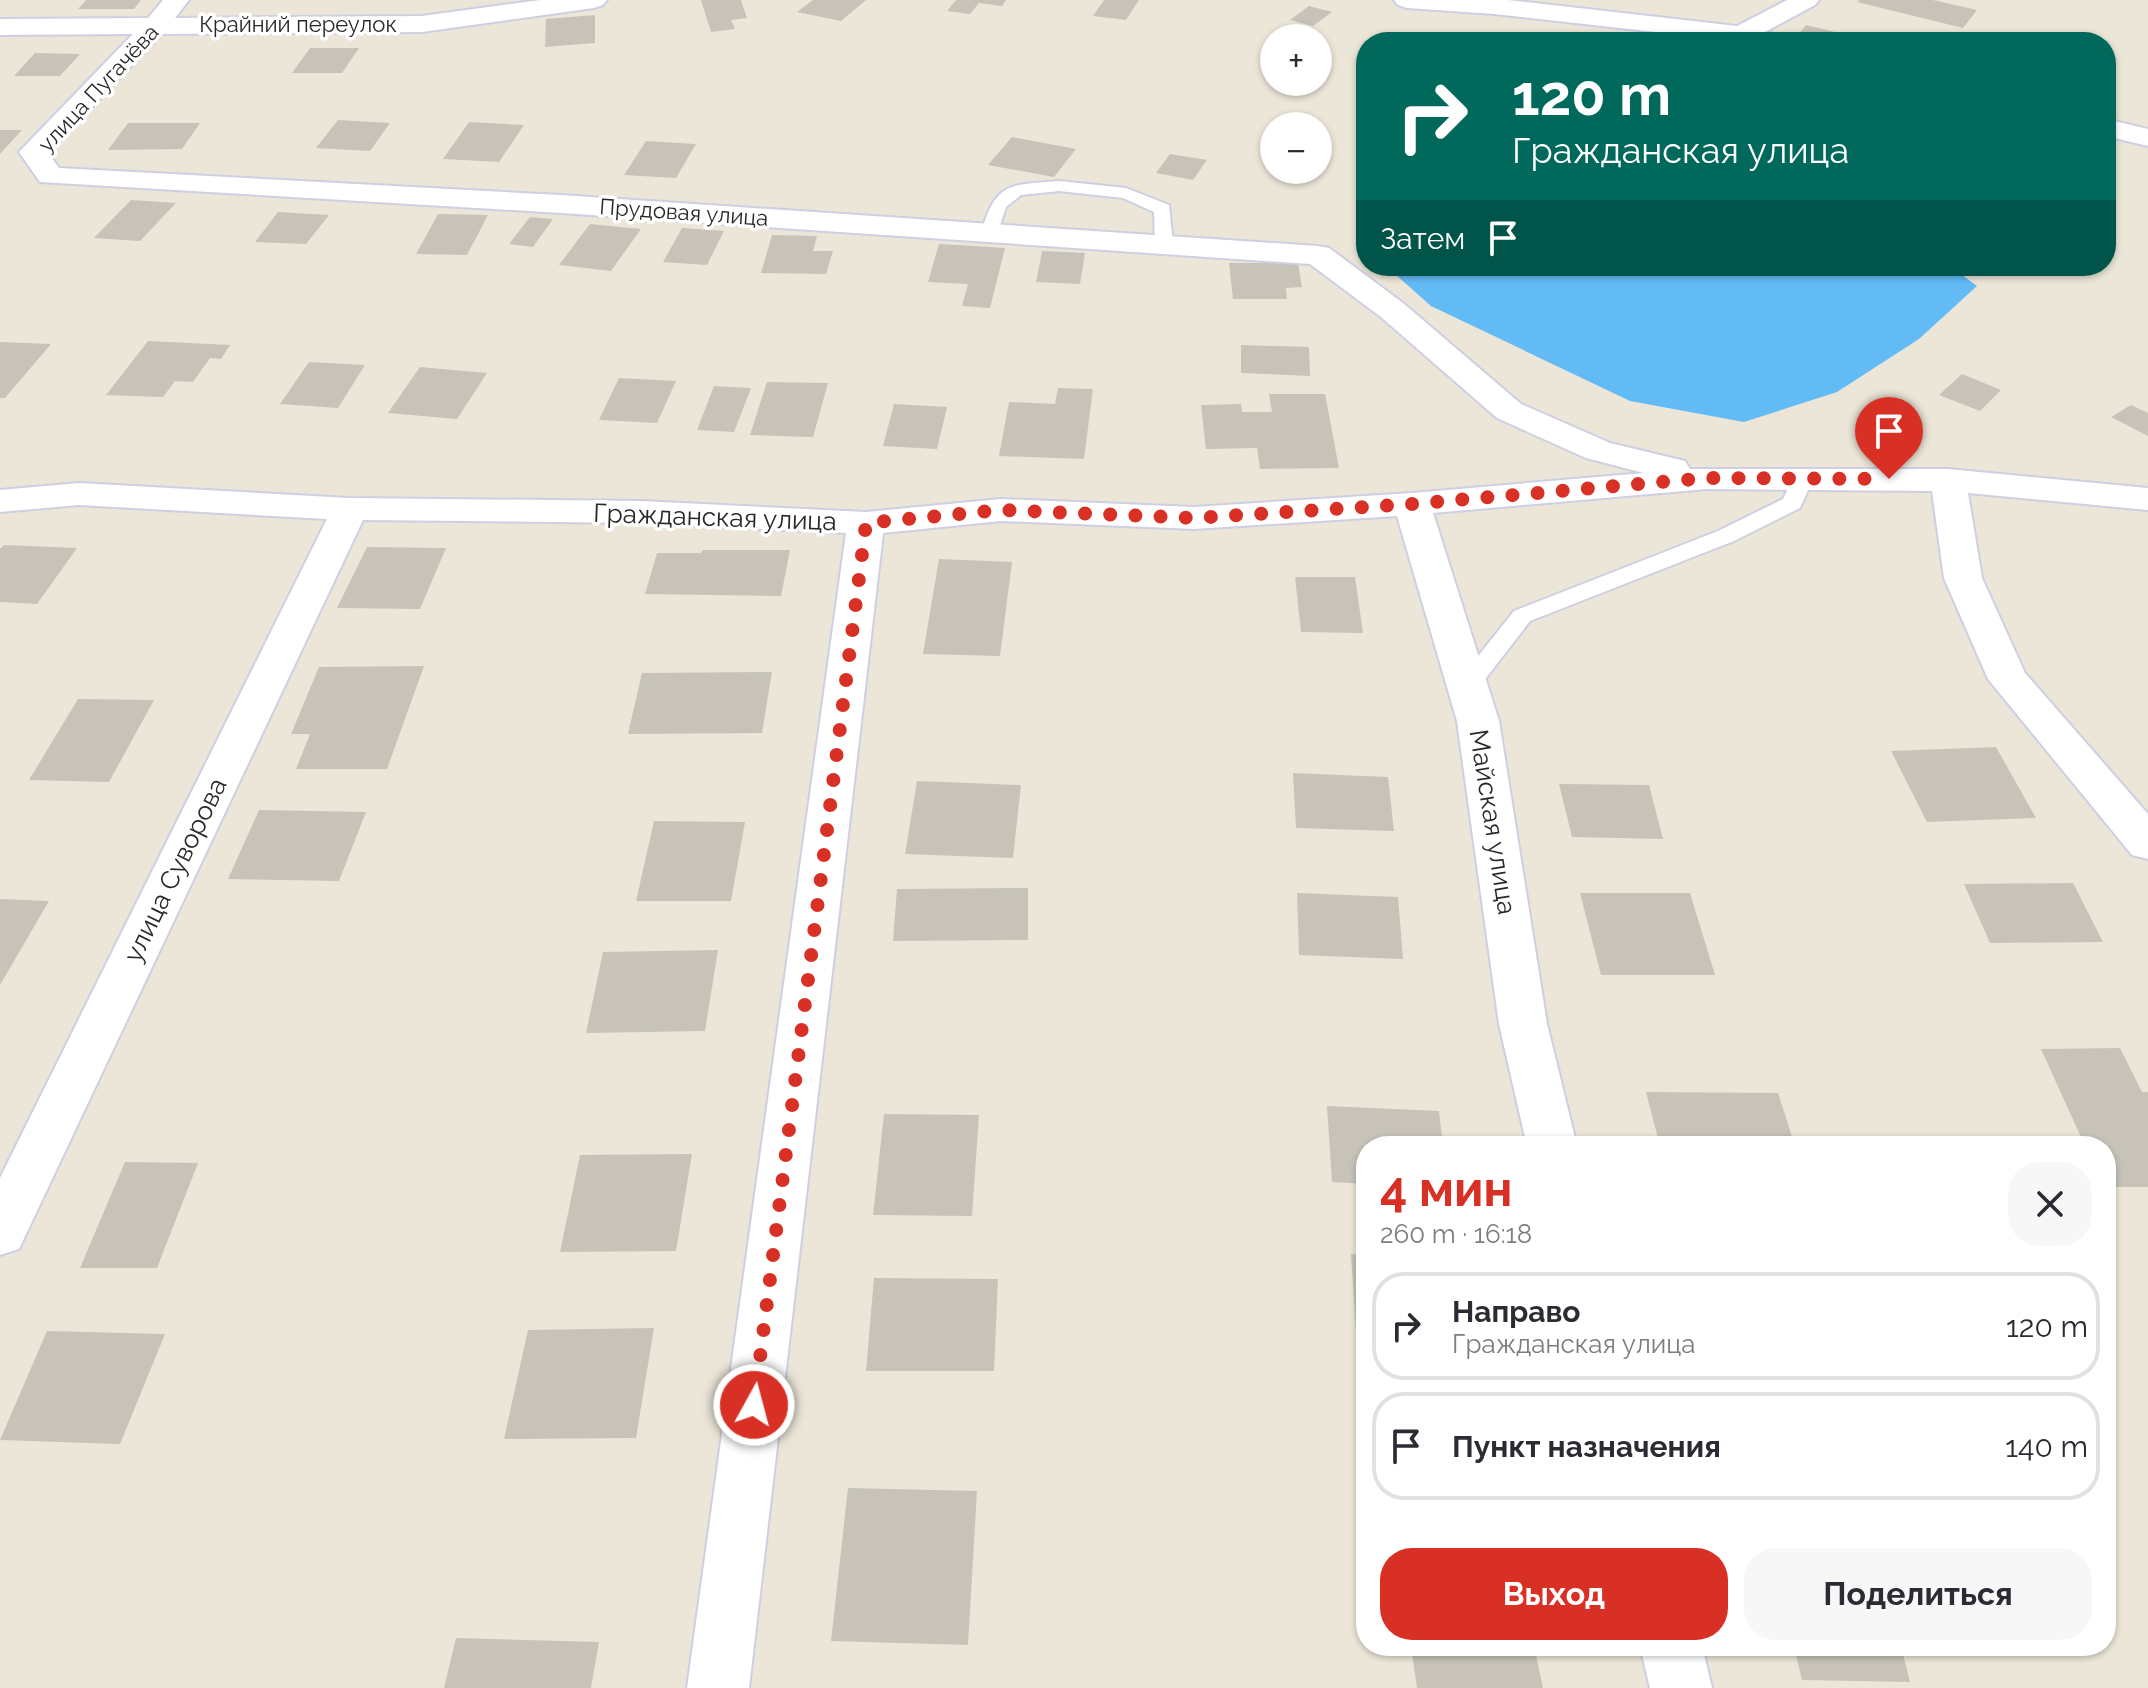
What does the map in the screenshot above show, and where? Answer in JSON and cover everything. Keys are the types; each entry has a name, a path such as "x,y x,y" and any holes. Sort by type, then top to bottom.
{"street":[{"name":"улица Пугачёва","path":"50,176 33,152 157,24 176,0"},
{"name":"Крайний переулок","path":"0,27 72,29 157,24 422,24 594,0"},
{"path":"1407,0 1494,6 1689,32"},
{"path":"1745,32 1806,0"},
{"path":"2116,130 2148,138"},
{"name":"Прудовая улица","path":"50,176 561,204 1318,255 1392,310 1509,411 1598,451 1707,478"},
{"name":"Гражданская улица","path":"0,501 79,494 350,509 642,512 866,523 1001,510 1194,518 1412,504 1707,478 1948,480 2148,499"},
{"path":"1948,480 1963,578 2008,679 2148,843"},
{"name":"Майская улица","path":"1412,504 1478,721 1523,1024 1550,1136"},
{"name":"улица Суворова","path":"0,1232 350,509"},
{"path":"718,1688 866,523"},
{"path":"1673,1656 1681,1688"}],"lane":[{"path":"990,233 998,205 1016,190 1059,186 1126,193 1163,209 1164,244"},
{"path":"1468,685 1522,616 1740,529 1792,503 1802,479"}],"water":[{"path":"1397,276 1964,276 1977,286 1919,339 1837,392 1744,422 1630,401 1431,306"}],"building":[{"path":"86,0 141,0 134,9 78,9"},
{"path":"701,0 741,0 747,18 731,20 735,29 711,32"},
{"path":"813,0 866,0 841,21 797,12"},
{"path":"956,0 1006,0 1002,6 979,3 970,14 947,11"},
{"path":"1104,0 1139,0 1126,20 1093,16"},
{"path":"1933,0 1977,10 1963,28 1857,2"},
{"path":"1309,6 1332,12 1316,24 1290,20"},
{"path":"595,15 595,43 545,47 546,19"},
{"path":"1806,25 1835,32 1800,32"},
{"path":"310,48 359,48 342,73 292,73"},
{"path":"35,53 80,54 60,76 14,76"},
{"path":"338,120 390,123 370,151 316,148"},
{"path":"469,122 524,125 499,162 443,159"},
{"path":"128,123 200,123 182,149 108,150"},
{"path":"0,130 22,130 0,154"},
{"path":"1012,137 1076,149 1054,177 988,165"},
{"path":"646,141 696,144 676,178 624,175"},
{"path":"1170,154 1207,160 1193,180 1156,173"},
{"path":"131,200 176,203 140,241 94,238"},
{"path":"278,212 329,215 306,244 255,242"},
{"path":"438,214 488,215 467,255 416,254"},
{"path":"530,217 553,219 533,247 509,244"},
{"path":"590,224 641,229 611,271 559,265"},
{"path":"682,228 724,231 707,265 663,262"},
{"path":"772,235 817,236 813,251 833,251 826,274 761,273"},
{"path":"939,244 1005,248 990,308 962,306 968,284 928,282"},
{"path":"1042,251 1085,253 1080,284 1036,282"},
{"path":"1229,263 1298,263 1302,287 1286,288 1287,299 1233,299"},
{"path":"148,341 230,345 221,359 210,358 193,382 175,381 163,397 106,395"},
{"path":"0,342 51,344 5,398 0,398"},
{"path":"1241,345 1309,347 1310,376 1241,373"},
{"path":"309,362 365,365 338,408 280,404"},
{"path":"420,367 487,373 457,419 388,413"},
{"path":"1962,374 2001,390 1980,411 1939,395"},
{"path":"619,378 676,381 657,423 599,420"},
{"path":"767,382 828,383 813,437 750,435"},
{"path":"714,386 751,388 734,432 697,430"},
{"path":"1058,388 1093,389 1084,459 999,456 1009,402 1055,404"},
{"path":"1269,394 1325,394 1339,468 1260,469 1257,448 1206,449 1201,405 1241,404 1242,412 1272,412"},
{"path":"894,404 947,407 937,449 883,446"},
{"path":"2131,405 2148,413 2148,436 2111,417"},
{"path":"4,545 77,548 37,604 0,602 0,549"},
{"path":"367,547 446,548 420,609 337,608"},
{"path":"703,550 790,550 781,596 645,594 657,553 701,553"},
{"path":"939,559 1012,562 1000,656 923,654"},
{"path":"1295,577 1355,577 1363,633 1301,632"},
{"path":"424,666 387,769 296,769 310,734 291,734 319,667"},
{"path":"772,672 762,733 628,734 642,673"},
{"path":"78,699 154,700 109,782 29,780"},
{"path":"1996,747 2036,818 1927,822 1891,751"},
{"path":"1293,773 1388,777 1394,831 1296,828"},
{"path":"917,781 1021,785 1013,858 905,854"},
{"path":"1559,784 1649,785 1663,839 1572,837"},
{"path":"259,810 366,812 339,881 228,879"},
{"path":"654,821 745,822 731,901 636,901"},
{"path":"2073,883 2103,942 1990,943 1964,884"},
{"path":"1028,888 1028,940 893,941 897,889"},
{"path":"1297,893 1398,897 1403,959 1299,955"},
{"path":"1580,893 1690,893 1715,975 1601,975"},
{"path":"0,899 49,901 0,985"},
{"path":"718,950 705,1031 586,1033 603,952"},
{"path":"2120,1048 2142,1092 2148,1092 2148,1187 2116,1187 2116,1136 2080,1136 2041,1049"},
{"path":"1646,1092 1778,1093 1792,1136 1657,1136"},
{"path":"1327,1106 1439,1111 1442,1136 1356,1136 1356,1183 1332,1182"},
{"path":"884,1114 979,1115 972,1216 873,1215"},
{"path":"692,1154 676,1251 560,1252 580,1155"},
{"path":"125,1162 198,1163 157,1268 80,1268"},
{"path":"1351,1254 1356,1254 1356,1333"},
{"path":"874,1278 998,1279 994,1371 866,1371"},
{"path":"654,1328 636,1438 504,1439 528,1330"},
{"path":"47,1331 165,1334 120,1444 0,1440"},
{"path":"848,1488 977,1491 968,1645 831,1641"},
{"path":"456,1638 599,1642 591,1688 444,1688"},
{"path":"1412,1656 1536,1656 1543,1688 1417,1688"},
{"path":"1796,1656 1904,1656 1910,1682 1802,1680"}],"route":[{"path":"754,1405 866,523 1001,510 1194,518 1412,504 1707,478 1889,479"}]}
